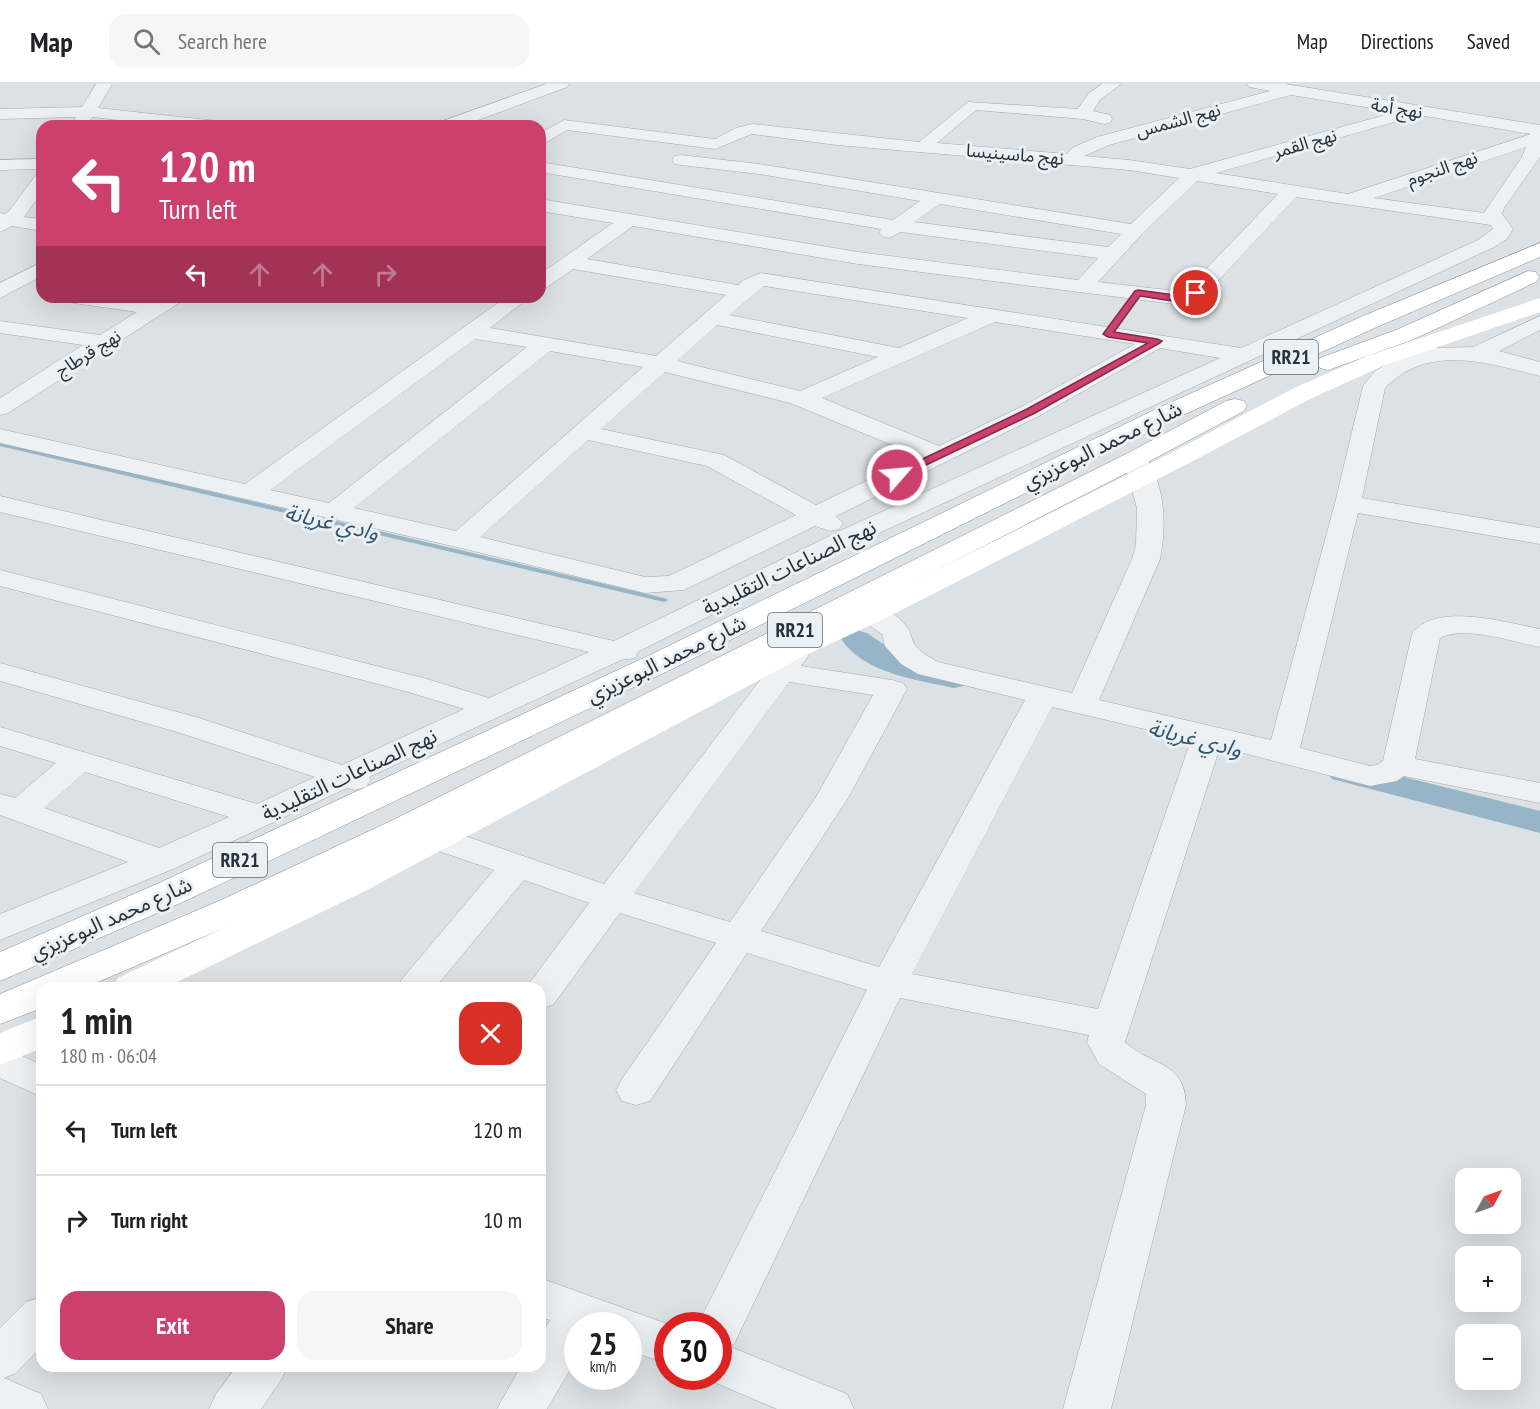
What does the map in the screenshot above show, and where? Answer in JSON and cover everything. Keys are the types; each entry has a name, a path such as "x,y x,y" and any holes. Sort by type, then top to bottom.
{"main road":[{"name":"شارع محمد البوعزيزي","path":"63,982 232,910 783,654 1139,468 1270,388 1337,359 1404,335 1536,254"},
{"name":"شارع محمد البوعزيزي","path":"0,967 172,892 661,662 1163,415 1371,321 1536,254"},
{"path":"144,982 352,882 783,654 872,614 1139,468 1375,361 1540,306"},
{"name":"شارع محمد البوعزيزي","path":"0,1010 36,995"},
{"path":"0,1050 36,1033"}],"street":[{"path":"83,120 104,84"},
{"path":"460,120 561,84"},
{"path":"1083,114 1094,98 1113,84"},
{"name":"نهج أمة","path":"1255,84 1539,134"},
{"name":"نهج الشمس","path":"1072,159 1078,152 1095,144 1144,128 1289,91"},
{"path":"924,146 969,106 979,105 1083,114 1144,128"},
{"path":"996,122 1014,108"},
{"name":"نهج القمر","path":"1194,174 1416,111"},
{"path":"2,116 89,112 162,120"},
{"path":"477,113 521,119"},
{"name":"نهج ماسينيسا","path":"546,123 715,144 722,143 743,130 752,129 837,140 1072,159 1194,174 1349,200 1496,220"},
{"path":"546,138 564,125"},
{"name":"نهج النجوم","path":"1349,200 1539,134"},
{"name":"نهج الصناعات التقليدية","path":"0,928 162,861 618,650 853,535 1485,244 1500,235 1503,229 1493,214 1495,208 1531,157 1539,134"},
{"path":"960,149 978,136"},
{"path":"750,203 788,173 837,140"},
{"path":"546,143 563,146"},
{"path":"667,159 788,173 1135,230"},
{"path":"0,165 36,164"},
{"path":"546,168 897,226 1113,254"},
{"path":"1084,285 1135,230 1194,174"},
{"path":"461,540 755,281 768,279 993,315 1123,313 1169,298 1191,297 1292,190"},
{"path":"3,222 36,191"},
{"path":"858,258 936,198"},
{"path":"546,206 858,258 1084,285 1157,341 1244,355"},
{"path":"546,279 629,220"},
{"path":"3,222 36,225"},
{"path":"965,270 988,237"},
{"path":"570,262 742,292"},
{"path":"3,290 36,271"},
{"path":"3,290 36,293"},
{"name":"نهج قرطاج","path":"0,408 165,303"},
{"path":"250,493 512,303"},
{"path":"801,399 993,315"},
{"path":"712,318 902,355"},
{"path":"1476,354 1540,322"},
{"path":"0,327 105,342"},
{"path":"0,347 26,331"},
{"path":"472,332 659,364 756,386 801,399 938,454"},
{"path":"0,436 657,586 674,584 699,574 938,454 1031,411 1157,341"},
{"path":"334,512 545,344"},
{"path":"1283,753 1348,503 1374,386 1384,373 1413,359 1442,354 1476,354 1540,369"},
{"path":"1074,387 1136,405"},
{"path":"583,432 714,460 853,535"},
{"path":"1082,705 1146,559 1152,533 1149,507 1139,468"},
{"path":"1348,503 1540,536"},
{"path":"0,504 661,662"},
{"path":"0,578 405,682 492,708"},
{"path":"872,614 895,630 900,646 911,658 928,668 1370,776 1386,774 1398,765 1426,634 1433,628 1461,625 1540,638"},
{"path":"546,988 613,899 783,654 892,689"},
{"path":"636,1090 832,798 892,689 928,668"},
{"path":"0,672 188,725 345,776 382,794"},
{"path":"726,1312 889,983 1042,696"},
{"path":"1087,1409 1166,1106 1166,1090 1156,1079 1113,1054 1106,1042 1208,735"},
{"path":"0,736 259,815"},
{"path":"10,808 80,760"},
{"path":"1398,765 1540,793"},
{"path":"10,808 162,861"},
{"path":"436,838 516,867 737,939 889,983 1110,1025"},
{"path":"420,982 516,867"},
{"path":"0,1061 36,1079"},
{"path":"0,1359 36,1322"},
{"path":"546,1367 564,1337"},
{"path":"732,1369 823,1408"},
{"path":"233,1409 261,1372"},
{"path":"521,1409 543,1372"},
{"path":"0,1397 24,1409"}],"waterway":[{"name":"وادي غريانة","path":"0,444 664,600"},
{"name":"وادي غريانة","path":"856,639 891,664 953,679"},
{"name":"وادي غريانة","path":"1344,772 1540,822"}],"route":[{"path":"897,475 1031,411 1157,341 1108,334 1138,293 1169,298 1191,297 1196,293"}]}
